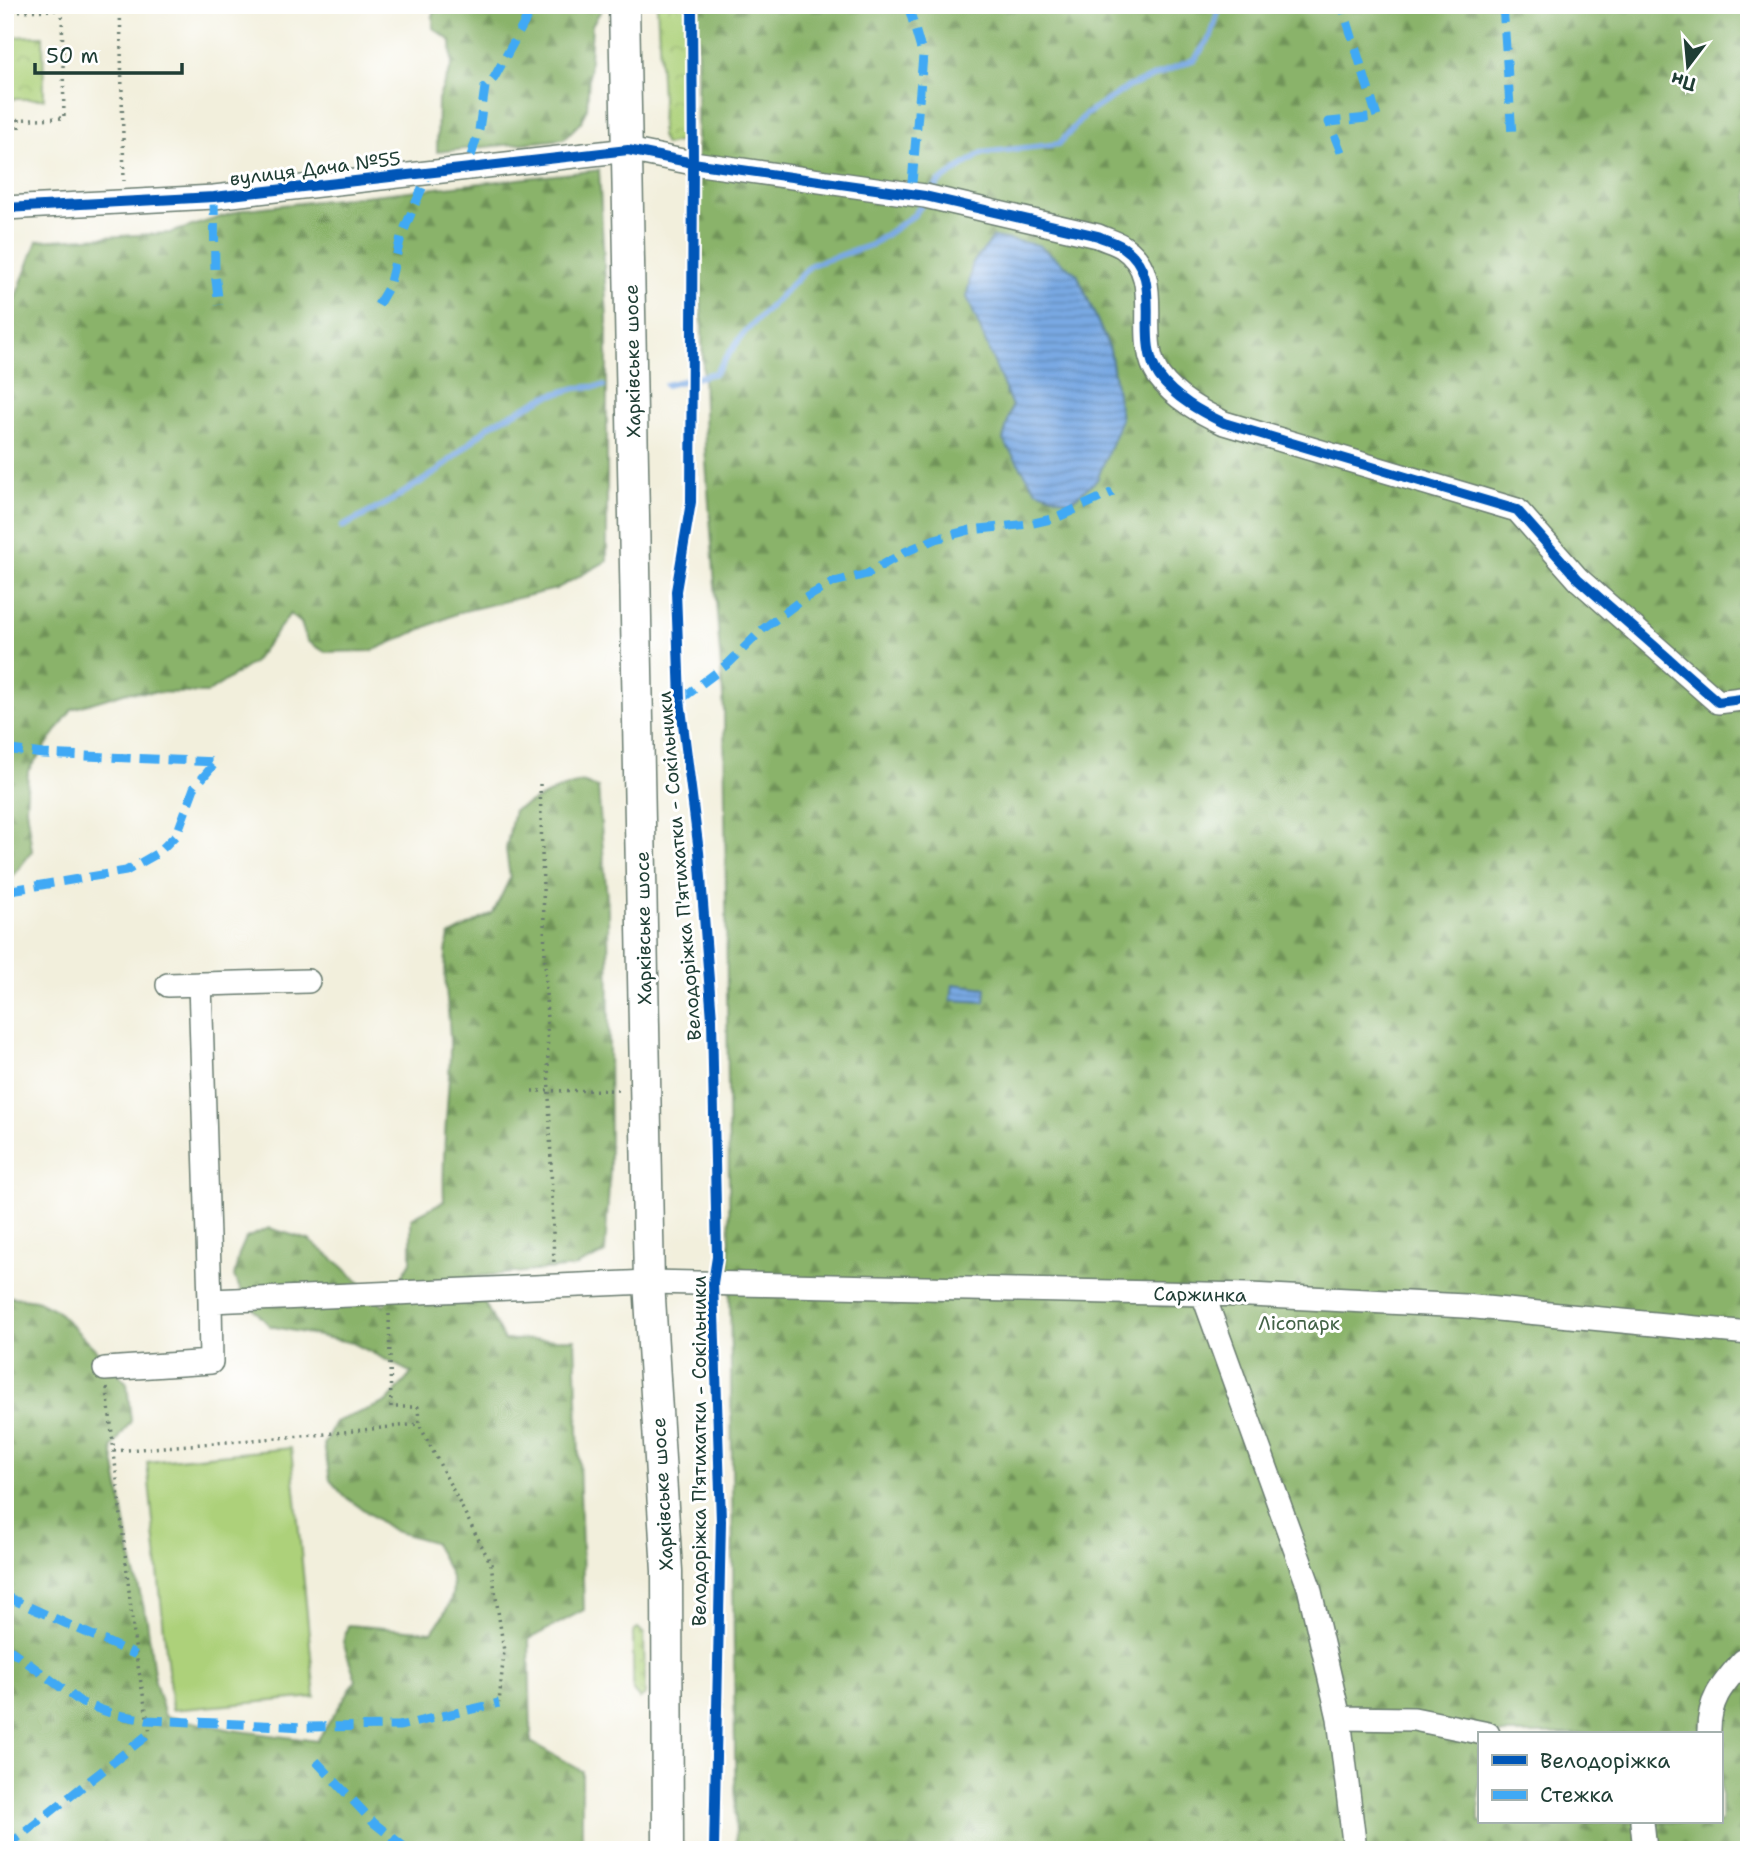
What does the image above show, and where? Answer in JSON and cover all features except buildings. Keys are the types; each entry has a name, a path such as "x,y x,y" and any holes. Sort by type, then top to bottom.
{"main road":[{"name":"Харківське шосе","path":"624,5 649,1282 667,1571 668,1850"}],"street":[{"name":"вулиця Дача №55","path":"5,208 214,197 628,150 693,163 925,196 1098,236 1122,246 1134,256 1146,278 1146,332 1151,358 1160,376 1178,395 1224,423 1517,510 1578,579 1718,702 1749,698"},
{"path":"168,985 308,981"},
{"path":"105,1369 211,1362 200,984"},
{"name":"Саржинка","path":"210,1301 649,1282 1203,1294 1465,1306 1749,1333"},
{"path":"1203,1294 1309,1587 1339,1718 1355,1850"},
{"path":"1709,1732 1708,1716 1719,1689 1743,1661 1749,1658"},
{"path":"1339,1718 1414,1719 1478,1732"},
{"path":"1642,1824 1645,1850"}],"path":[{"path":"120,5 124,184"},
{"path":"5,11 62,10 66,109 64,118 5,120"},
{"path":"19,119 19,128"},
{"path":"540,784 555,1286"},
{"path":"532,1091 646,1090"},
{"path":"388,1293 391,1407 418,1407 419,1424 491,1564 504,1651 499,1703"},
{"path":"105,1369 136,1655 150,1733"},
{"path":"114,1451 419,1424"}],"green space":[{"path":"433,5 602,5 592,25 587,108 581,122 564,139 437,152 438,99 452,65 451,41 433,28"},
{"path":"657,5 686,5 683,141 665,145 661,136 662,98"},
{"name":"Лісопарк","path":"698,5 1749,5 1749,1850 736,1850 724,711 705,448 697,132","holes":["1077,274 1110,350 1121,419 1003,440 1012,406"]},
{"path":"43,36 44,99 5,99 5,37"},
{"path":"599,170 607,319 607,561 556,589 460,612 372,651 325,652 307,641 301,623 290,614 254,662 207,693 127,692 72,709 28,771 26,808 32,851 5,887 5,325 37,241 170,233 246,209"},
{"path":"582,782 598,788 608,911 610,1168 605,1253 575,1267 471,1277 504,1340 575,1339 584,1610 529,1639 531,1742 582,1771 582,1850 5,1850 5,1296 36,1300 56,1310 127,1383 131,1421 112,1448 132,1562 147,1620 155,1682 165,1716 232,1730 317,1741 356,1680 343,1642 348,1625 432,1632 442,1618 453,1587 447,1568 433,1542 394,1531 344,1496 330,1480 324,1444 335,1422 387,1402 412,1373 353,1343 270,1326 247,1302 234,1277 246,1238 269,1228 309,1240 342,1266 384,1306 411,1261 411,1218 444,1201 450,1044 445,964 449,936 493,913 510,878 506,849 514,810 557,790"},
{"path":"291,1448 315,1697 172,1710 147,1462"},
{"path":"638,1628 644,1634 645,1695 640,1699 633,1691 633,1633"}],"water":[{"path":"994,237 1038,245 1077,274 1110,350 1121,419 1097,480 1070,502 1036,490 1003,440 1012,406 967,297 972,264"},
{"path":"953,984 986,988 985,1002 951,1000"}],"waterway":[{"path":"933,191 939,182 982,153 1059,144 1085,115 1128,87 1195,59 1211,36 1220,5"},
{"path":"666,385 715,373 744,333 811,265 871,245 914,215 924,202"},
{"path":"342,527 438,471 490,425 545,397 576,388 603,386"}],"marked path":[{"path":"471,156 479,130 485,87 494,78 534,5"},
{"path":"908,5 923,56 911,194"},
{"path":"1341,152 1329,122 1377,117 1342,5"},
{"path":"1503,5 1512,135"},
{"path":"378,305 389,286 401,237 429,172"},
{"path":"214,197 215,273 219,305"},
{"path":"680,700 729,663 763,629 800,601 834,582 867,574 905,552 935,539 970,530 1029,524 1056,518 1113,492"},
{"path":"5,749 43,754 216,762 194,788 177,834 158,853 126,871 5,891"},
{"path":"5,1596 136,1655"},
{"path":"5,1646 82,1703 113,1714 147,1720 307,1727 399,1726 499,1703"},
{"path":"5,1848 150,1733"},
{"path":"316,1761 374,1823 408,1850"}],"cycle path":[{"name":"Велодоріжка П'ятихатки - Сокільники","path":"692,5 691,502 676,591 680,700 699,852 712,1019 717,1257 713,1283 721,1521 714,1850"},
{"path":"5,208 214,197 628,150 693,163 925,196 1098,236 1120,245 1136,260 1144,274 1148,343 1152,360 1165,384 1189,404 1224,423 1517,510 1578,579 1718,702 1749,698"}]}
